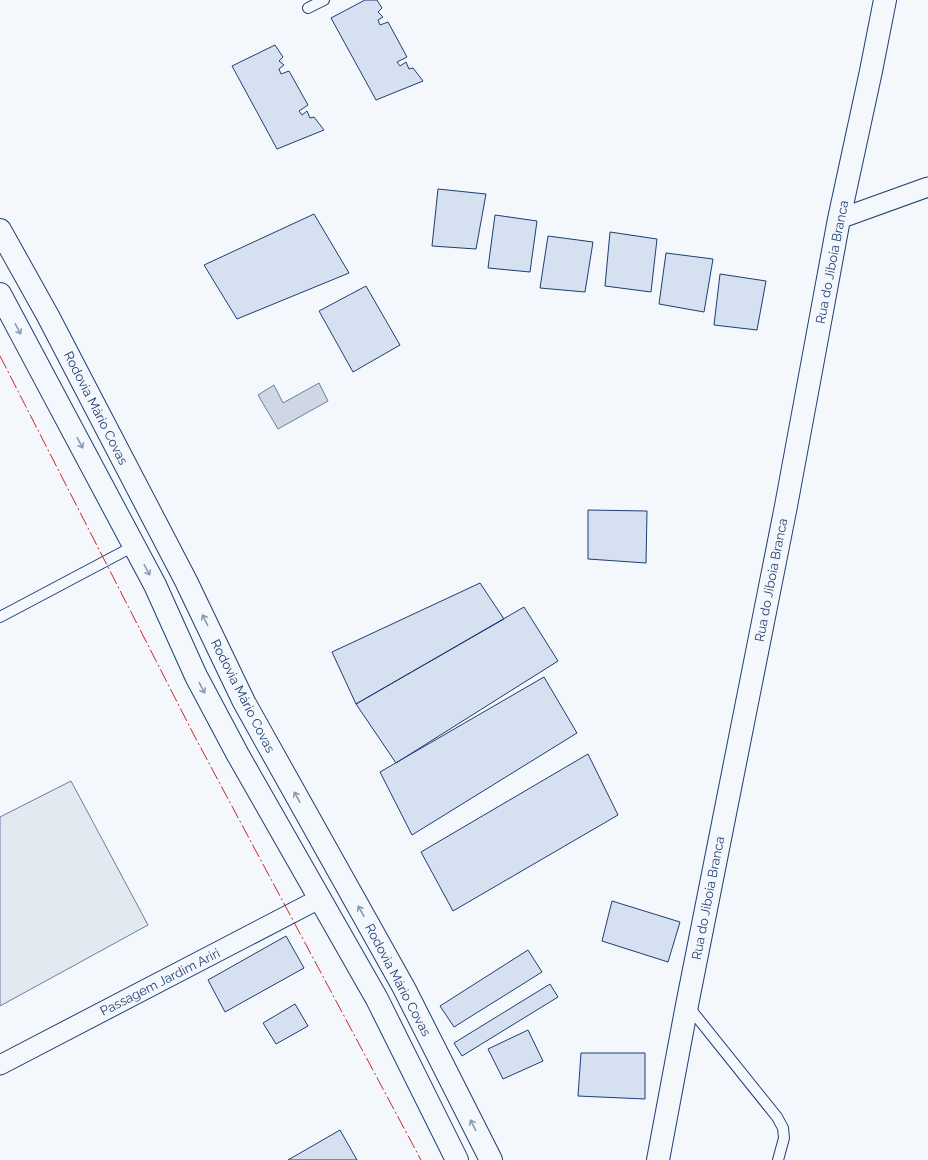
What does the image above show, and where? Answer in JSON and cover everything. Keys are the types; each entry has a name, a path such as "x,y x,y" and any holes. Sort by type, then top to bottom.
{"main road":[{"name":"Rua do Jiboia Branca","path":"658,1160 687,1005 785,513 839,219 873,64 885,0"},
{"name":"Rodovia Mário Covas","path":"0,230 48,316 179,567 244,702 404,988 491,1160"},
{"path":"2,302 155,585 196,676 217,718 377,999 458,1160"}],"street":[{"path":"839,219 928,187"},
{"name":"Passagem Jardim Ariri","path":"0,1065 319,898"}],"lane":[{"path":"308,8 324,0"},
{"path":"0,617 134,546"},
{"path":"687,1005 777,1117 783,1128 784,1138 778,1160"}],"shaded area":[{"path":"319,383 328,401 278,429 258,395 274,385 283,403"},
{"path":"71,781 148,925 0,1006 0,817"}],"building":[{"path":"365,0 377,0 382,8 378,12 383,17 378,20 380,25 388,22 407,57 397,62 400,66 406,62 409,69 413,68 423,81 376,100 331,18"},
{"path":"275,45 283,57 279,61 284,65 279,69 281,74 289,71 308,105 299,111 302,115 307,111 310,118 314,117 324,130 277,149 232,66"},
{"path":"438,189 486,194 476,249 432,246"},
{"path":"314,214 349,273 237,319 204,265"},
{"path":"495,215 537,221 530,272 488,268"},
{"path":"610,232 657,239 651,292 605,286"},
{"path":"548,236 593,242 585,292 540,288"},
{"path":"666,253 713,259 704,312 659,304"},
{"path":"720,274 766,281 757,330 714,325"},
{"path":"366,286 400,345 353,372 319,311"},
{"path":"588,510 647,511 646,563 588,559"},
{"path":"480,583 504,619 356,704 332,652"},
{"path":"524,607 558,661 396,763 356,704"},
{"path":"544,677 577,733 412,835 380,772"},
{"path":"588,754 618,815 453,911 421,852"},
{"path":"612,901 680,922 668,962 602,941"},
{"path":"286,936 304,968 225,1012 208,980"},
{"path":"528,950 542,972 454,1027 440,1006"},
{"path":"550,984 558,997 462,1056 454,1043"},
{"path":"295,1004 308,1026 276,1044 263,1023"},
{"path":"528,1030 543,1061 503,1079 488,1049"},
{"path":"581,1053 645,1053 645,1099 578,1096"},
{"path":"340,1130 357,1160 288,1160"}],"power":[{"path":"0,356 195,737 421,1160"}]}
